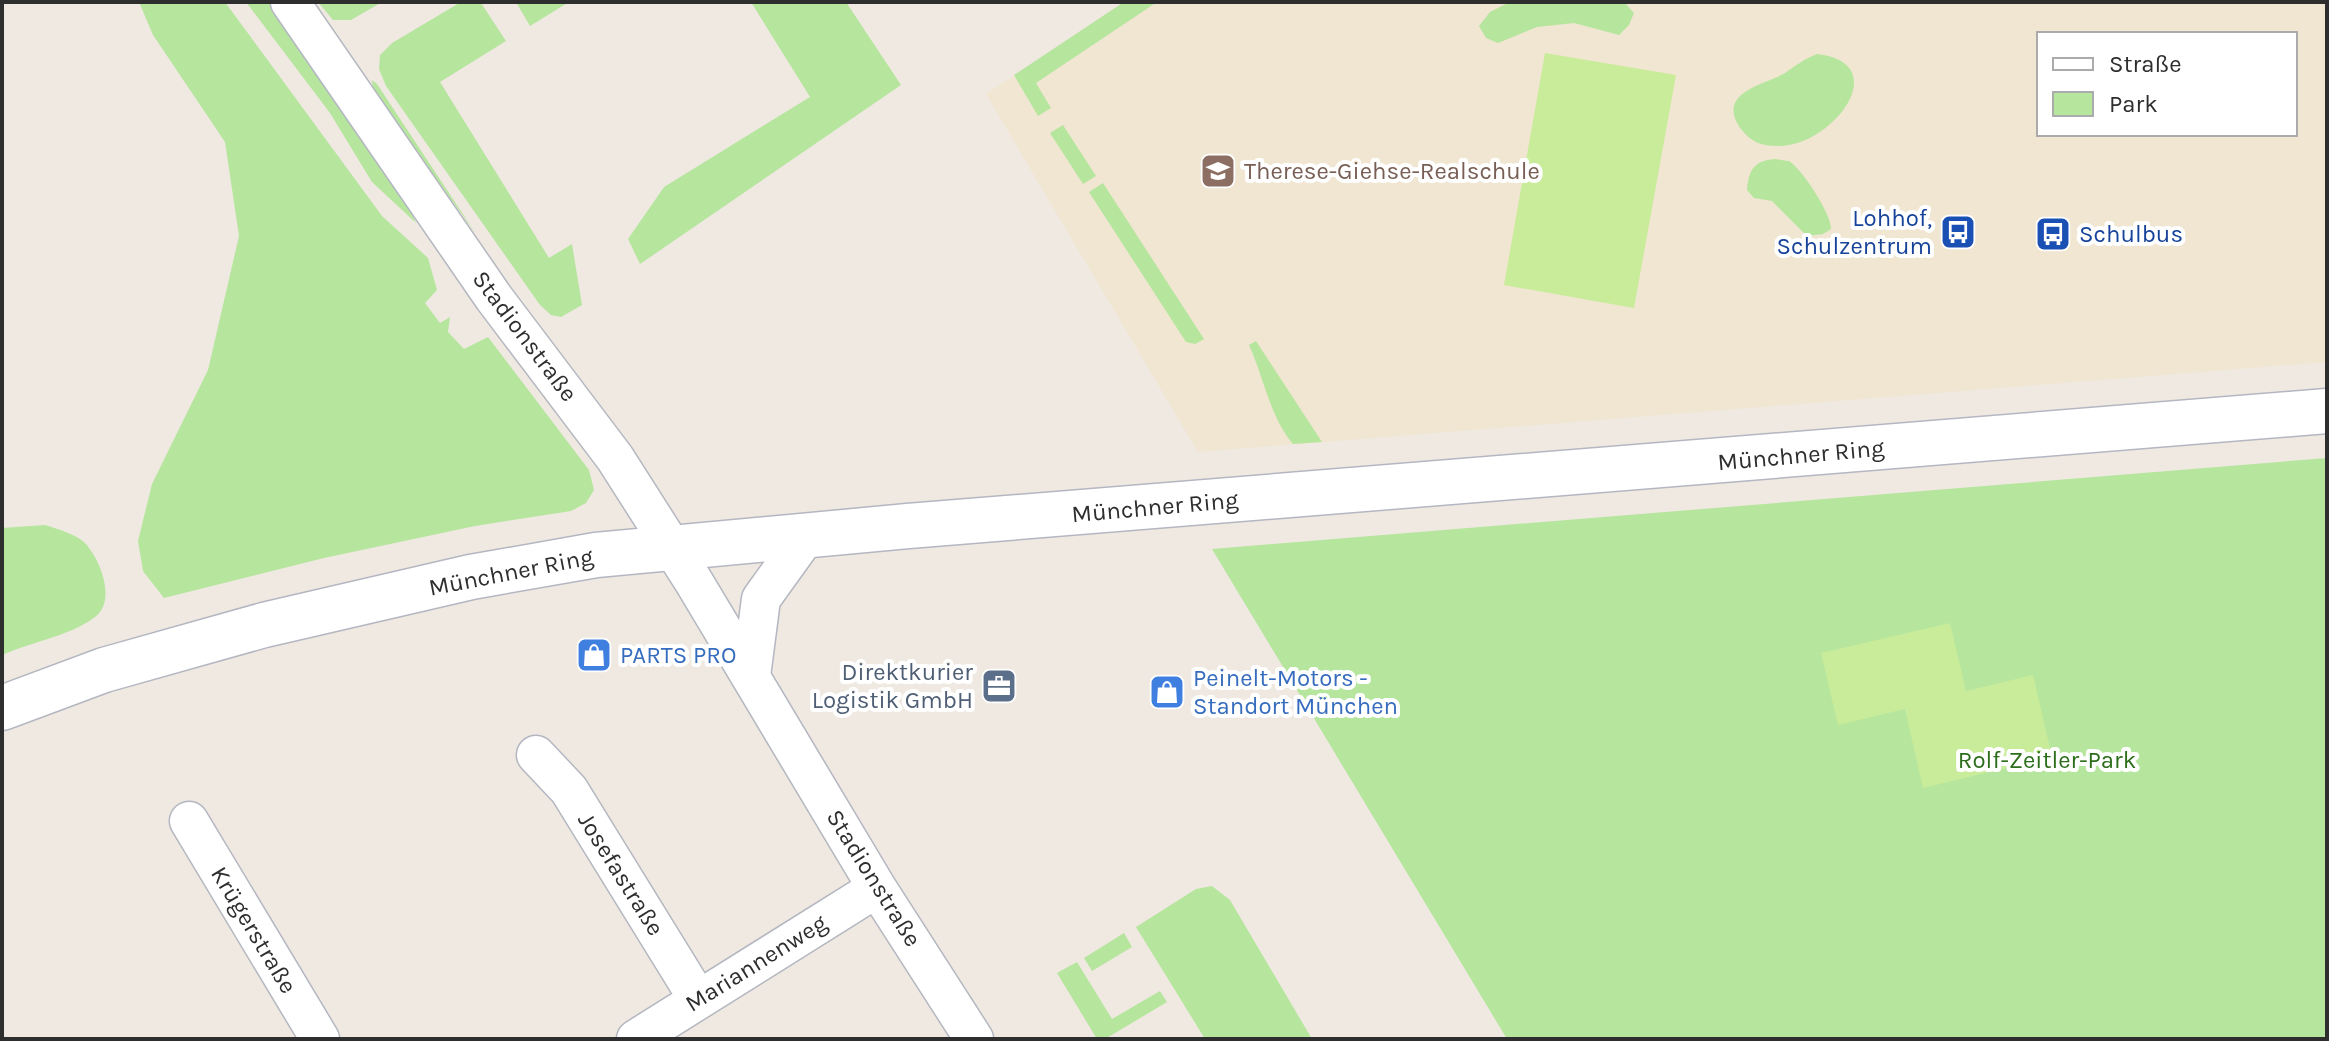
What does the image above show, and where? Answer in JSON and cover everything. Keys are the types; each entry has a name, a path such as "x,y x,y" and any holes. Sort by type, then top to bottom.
{"main road":[{"name":"Münchner Ring","path":"2,708 147,656 344,605 596,555 807,535 2327,411"}],"street":[{"name":"Stadionstraße","path":"290,2 494,298 615,458 751,676 877,888 974,1039"},
{"path":"751,676 761,599 807,535"},
{"name":"Josefastraße","path":"536,755 569,790 698,999"},
{"name":"Krügerstraße","path":"189,821 320,1039"},
{"name":"Mariannenweg","path":"636,1039 877,888"}],"shaded area":[{"path":"1124,2 2327,2 2327,362 1198,452 986,94"}],"green space":[{"path":"139,2 225,2 382,216 428,258 437,290 425,303 440,323 450,317 448,332 464,349 488,337 589,470 594,490 586,503 571,511 475,526 324,558 164,598 143,571 138,541 152,484 208,370 239,236 225,142 153,35"},
{"path":"246,2 272,2 404,197 416,223 372,182 330,113"},
{"path":"318,2 382,2 351,20 333,20"},
{"path":"461,2 481,3 506,41 440,82 549,258 572,244 582,305 561,317 551,315 540,305 386,86 379,69 380,55 392,43"},
{"path":"516,2 569,2 530,26"},
{"path":"751,2 846,2 901,85 640,264 628,239 664,187 810,97"},
{"path":"1124,2 1157,2 1036,83 1051,108 1038,116 1014,75"},
{"path":"1510,2 1624,2 1634,13 1629,25 1619,35 1574,23 1537,27 1498,43 1486,38 1479,26 1490,12"},
{"path":"1545,53 1676,75 1634,308 1504,285"},
{"path":"1817,54 1840,61 1852,72 1854,87 1847,104 1835,120 1798,143 1772,146 1749,137 1734,116 1738,98"},
{"path":"372,80 377,84 476,234 373,91"},
{"path":"1063,125 1096,176 1083,184 1050,133"},
{"path":"1775,159 1789,161 1801,173 1822,203 1831,229 1823,234 1807,236 1772,201 1754,198 1747,190 1754,167"},
{"path":"1103,183 1204,339 1195,344 1186,342 1089,192"},
{"path":"1256,341 1322,442 1293,444 1285,433 1249,345"},
{"name":"Rolf-Zeitler-Park","path":"2327,458 2327,1039 1507,1039 1212,549"},
{"path":"45,525 77,537 91,550 101,569 105,601 102,610 85,624 2,655 2,528"},
{"path":"1950,623 1966,691 2033,675 2052,757 1923,788 1905,709 1838,725 1821,653"},
{"path":"1212,886 1230,900 1312,1039 1205,1039 1136,927 1196,889"},
{"path":"1124,933 1132,947 1092,971 1084,958"},
{"path":"1077,962 1112,1019 1160,991 1167,1002 1105,1039 1097,1039 1057,973"}],"place":[{"name":"Therese-Giehse-Realschule","path":"1218,171"},
{"name":"Lohhof, Schulzentrum","path":"1958,232"},
{"name":"Schulbus","path":"2053,234"},
{"name":"PARTS PRO","path":"594,655"},
{"name":"Direktkurier Logistik GmbH","path":"999,686"},
{"name":"Peinelt-Motors - Standort München","path":"1167,692"}]}
